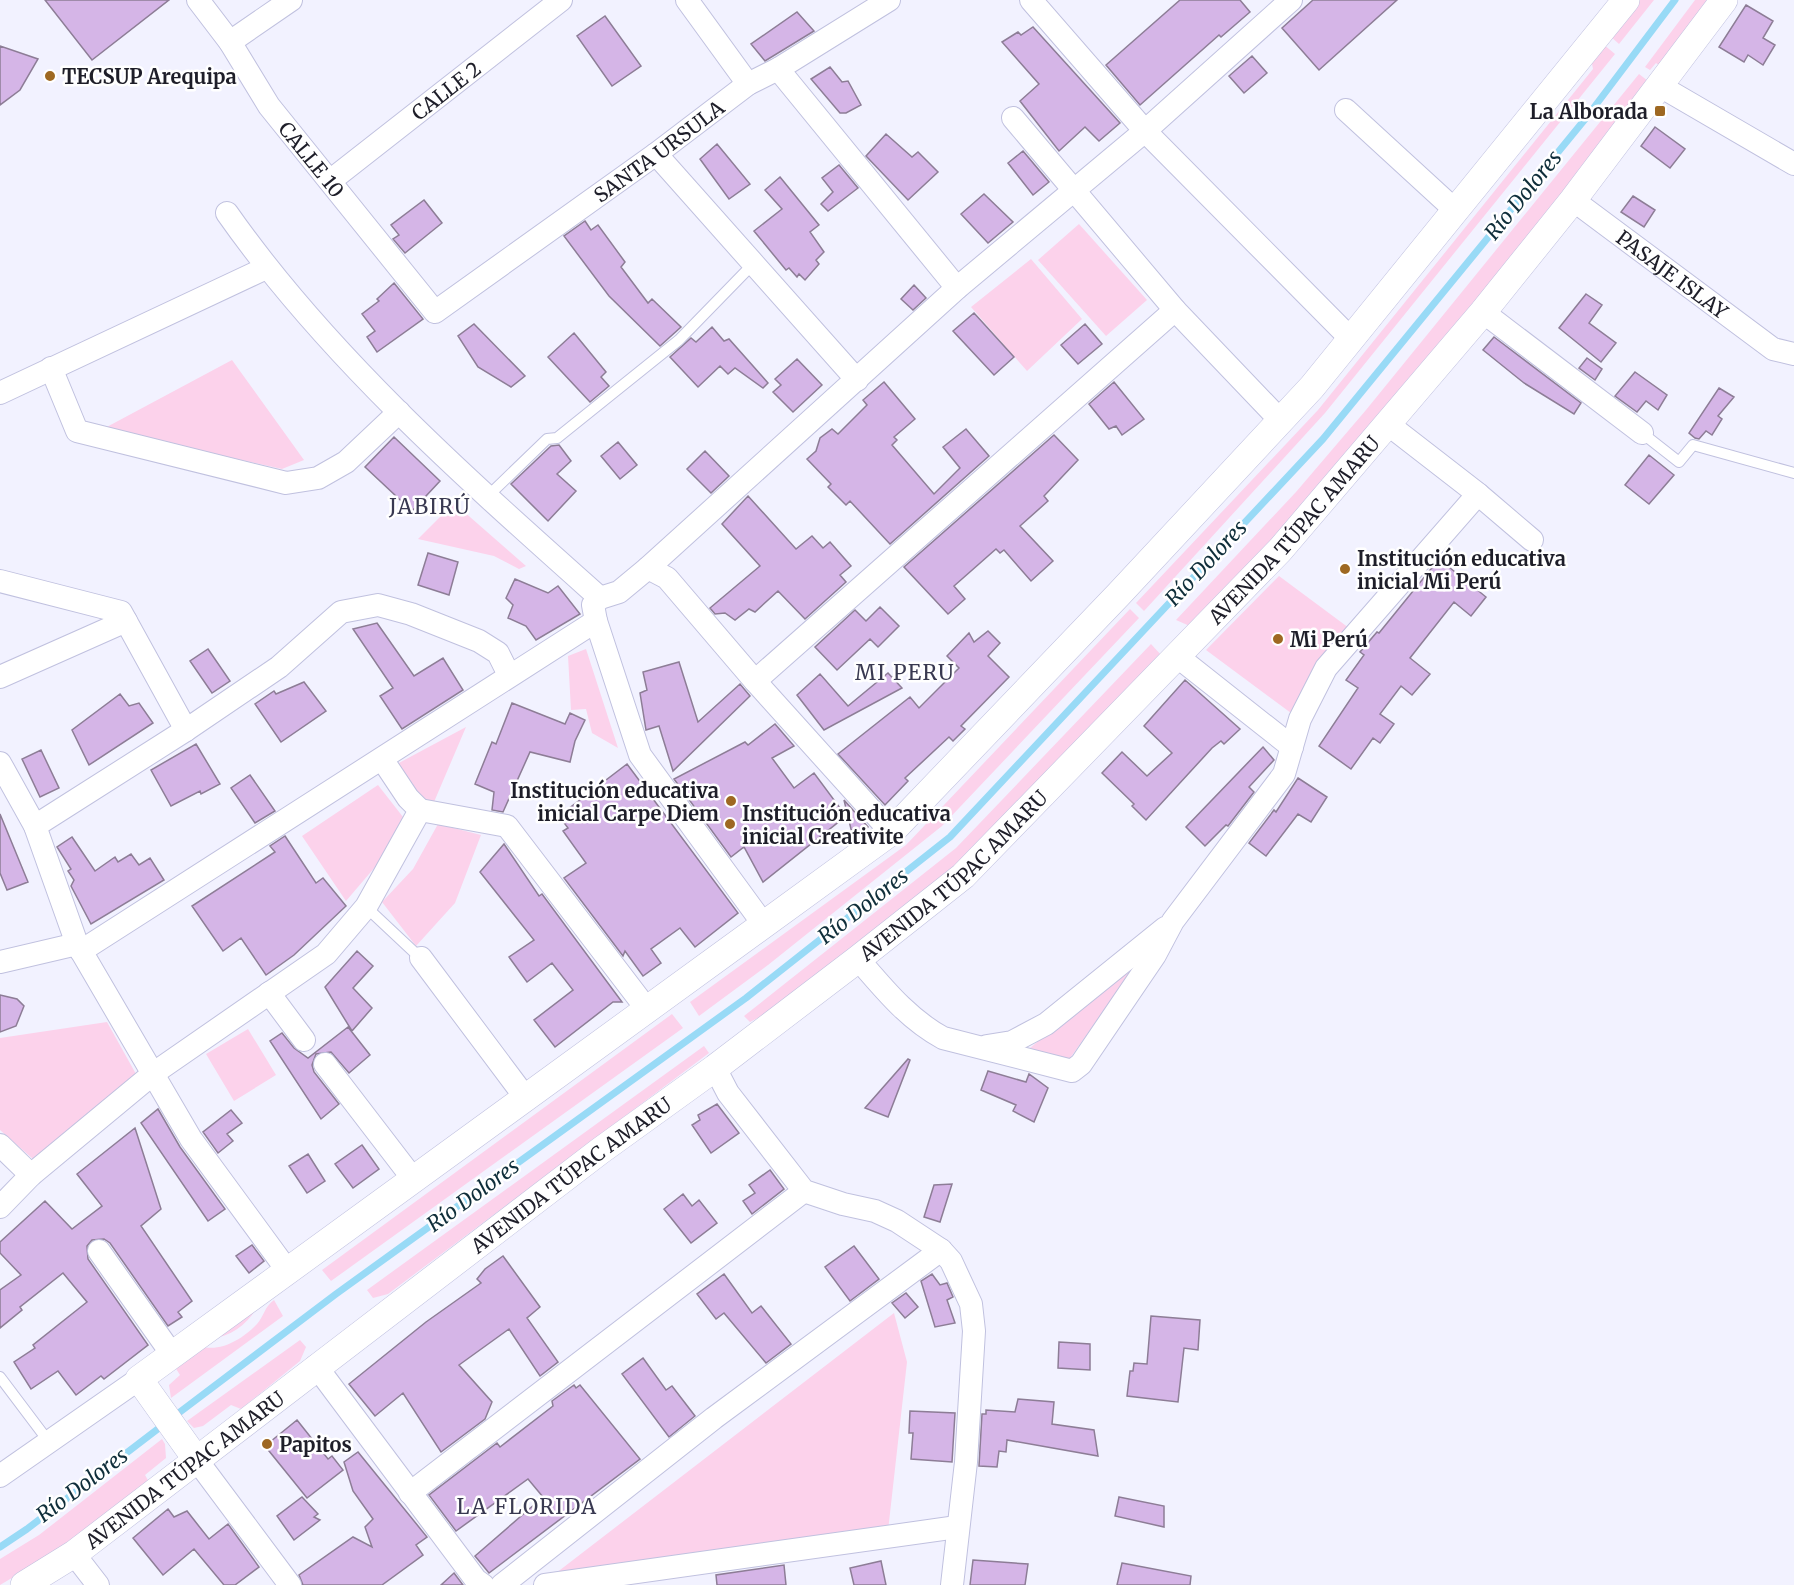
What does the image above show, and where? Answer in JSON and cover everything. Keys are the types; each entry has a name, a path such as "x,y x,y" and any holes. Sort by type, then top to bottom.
{"street":[{"name":"CALLE 10","path":"198,0 230,42 268,106 435,312"},
{"path":"230,42 291,0"},
{"name":"CALLE 2","path":"330,181 561,0"},
{"path":"687,0 748,84"},
{"name":"SANTA URSULA","path":"435,312 656,154 748,84 778,69 889,0"},
{"path":"1030,0 1144,131 1352,340"},
{"path":"764,925 640,755 596,621 593,605 600,598 619,592 648,568 957,288 1144,131 1291,0"},
{"path":"0,1476 49,1442 144,1386 171,1353 414,1180 525,1096 891,832 1281,421 1352,340 1626,0"},
{"name":"AVENIDA TÚPAC AMARU","path":"24,1585 74,1554 192,1453 316,1366 600,1151 715,1068 963,876 1280,550 1389,425 1573,200 1724,0"},
{"path":"778,69 957,288"},
{"path":"1660,86 1794,164"},
{"path":"1346,110 1455,210"},
{"path":"1013,118 1073,192 1175,310 1281,421"},
{"path":"656,154 857,380"},
{"name":"PASAJE ISLAY","path":"1573,200 1784,352"},
{"path":"226,213 266,268 399,412 600,598"},
{"path":"0,393 266,268"},
{"path":"755,681 1175,310"},
{"path":"1483,312 1642,433"},
{"path":"51,368 76,431 286,483 318,478 346,462 399,412"},
{"path":"1389,425 1478,494 1532,540"},
{"path":"858,959 901,1007 925,1028 943,1038 983,1046 1072,1071 1081,1064 1148,965 1173,921 1284,774 1300,719 1326,668 1478,494"},
{"path":"648,568 667,578 755,681 891,832"},
{"path":"0,581 121,612 186,730"},
{"path":"35,826 186,730 279,667 341,612 378,604 411,614 479,641 498,653 509,675"},
{"path":"0,677 126,621"},
{"path":"0,962 79,948 382,759 596,621"},
{"path":"1178,657 1292,747"},
{"path":"382,759 408,798 420,810 507,826 646,1008"},
{"path":"0,763 35,826 79,948 191,1138 286,1270"},
{"path":"0,1208 31,1175 154,1073 326,954 366,907 420,810"},
{"path":"983,1046 1012,1042 1046,1024 1173,921"},
{"path":"418,955 525,1096"},
{"path":"269,993 304,1040"},
{"path":"325,1064 414,1180"},
{"path":"715,1068 728,1093 804,1191 843,1204 875,1211 897,1221 941,1250 951,1260 971,1304 974,1331 970,1410 952,1585"},
{"path":"0,1145 31,1175"},
{"path":"410,1493 804,1191"},
{"path":"502,1585 714,1418 941,1250"},
{"path":"99,1251 171,1353"},
{"path":"316,1366 476,1580 483,1585"},
{"path":"144,1386 290,1585"},
{"path":"545,1585 957,1527"},
{"path":"74,1554 98,1585"}],"lane":[{"path":"488,496 547,439 557,438 679,339 754,263"},
{"path":"1642,433 1679,462 1693,445 1794,473"},
{"path":"366,907 418,955"},
{"path":"0,1377 49,1442"}],"shaded area":[{"path":"1640,0 1654,0 1619,44 1610,36"},
{"path":"1695,0 1707,0 1660,66 1656,63 1650,70 1645,67"},
{"path":"1603,44 1615,54 1325,413 1144,611 1136,603 1318,410 1593,69 1591,58"},
{"path":"1639,74 1648,81 1484,291 1370,428 1192,627 1176,620 1296,492 1366,410"},
{"path":"1079,224 1147,300 1106,336 1038,260"},
{"path":"1031,259 1082,319 1027,371 971,307"},
{"path":"232,360 304,460 282,469 103,429"},
{"path":"454,503 526,566 519,569 494,556 418,539"},
{"name":"Mi Perú","path":"1279,576 1349,628 1291,713 1206,650"},
{"path":"1130,609 1139,618 942,826 768,965 699,1016 690,1002 906,845"},
{"path":"1151,644 1162,656 964,860 773,1010 750,1022 744,1016 956,848"},
{"path":"586,649 618,748 592,733 586,709 571,710 568,656"},
{"path":"466,727 434,802 413,795 397,764"},
{"path":"378,785 403,817 387,853 346,901 302,836"},
{"path":"438,824 481,835 455,903 416,946 382,902 413,869"},
{"path":"1146,951 1068,1061 1030,1048"},
{"path":"672,1014 683,1028 331,1281 322,1270"},
{"path":"107,1022 136,1074 33,1159 0,1130 0,1038"},
{"path":"248,1029 276,1075 234,1101 206,1054"},
{"path":"704,1046 709,1053 388,1294 373,1298 367,1290"},
{"path":"263,1298 242,1326 228,1334 210,1339"},
{"path":"274,1300 283,1316 171,1398 169,1385 180,1375 173,1364 200,1346 215,1348 245,1335 257,1324"},
{"path":"894,1313 907,1362 888,1531 547,1580"},
{"path":"300,1340 306,1347 300,1361 241,1409 231,1405 203,1426 194,1428 187,1421"},
{"path":"162,1439 165,1444 166,1458 145,1475 149,1482 49,1556 0,1585 0,1559 39,1535"}],"building":[{"path":"45,0 169,0 92,60"},
{"path":"1180,0 1240,0 1250,12 1221,37 1219,35 1140,105 1106,65"},
{"path":"1313,0 1397,0 1319,70 1282,28"},
{"path":"1746,5 1773,21 1763,38 1775,45 1763,65 1748,55 1744,62 1719,47"},
{"path":"797,12 814,31 765,61 751,44"},
{"path":"605,16 641,66 612,86 577,36"},
{"path":"1033,27 1120,123 1099,141 1085,127 1059,151 1020,101 1039,84 1002,42 1018,32 1021,35"},
{"path":"0,46 38,59 20,90 0,105"},
{"path":"1252,56 1267,73 1244,93 1229,76"},
{"path":"830,67 842,82 848,81 861,105 846,113 840,113 811,79"},
{"path":"1655,127 1685,149 1670,168 1641,146"},
{"path":"886,134 912,157 918,152 938,172 908,200 866,156"},
{"path":"717,144 750,184 729,199 700,159"},
{"path":"1023,151 1049,182 1033,195 1008,163"},
{"path":"839,165 858,188 828,211 821,204 833,192 822,178"},
{"path":"780,177 819,225 810,232 824,252 816,260 819,264 805,280 799,274 797,277 789,268 786,270 754,231 782,209 765,190"},
{"path":"984,194 1013,222 988,243 961,214"},
{"path":"1633,196 1655,210 1644,227 1621,212"},
{"path":"424,200 442,223 405,253 393,239 399,235 391,225"},
{"path":"585,221 591,230 598,225 625,262 621,267 648,303 652,299 681,327 660,346 609,296 564,236"},
{"path":"394,283 423,319 377,352 367,337 375,331 362,314 379,301 377,299"},
{"path":"914,285 926,298 913,310 901,299"},
{"path":"1586,294 1602,305 1589,323 1616,343 1601,362 1559,328"},
{"path":"974,313 1014,357 994,375 953,331"},
{"path":"474,324 525,376 511,387 478,367 458,336"},
{"path":"1085,324 1102,344 1078,364 1061,345"},
{"path":"712,327 724,341 729,339 768,383 763,388 735,368 728,374 720,366 698,387 670,357 691,338 696,342"},
{"path":"574,333 606,372 601,377 609,386 590,402 548,357"},
{"path":"1494,337 1581,403 1574,414 1524,383 1483,350"},
{"path":"1587,358 1602,369 1595,380 1579,368"},
{"path":"797,359 822,385 793,412 773,392 781,385 775,379"},
{"path":"1635,372 1667,395 1658,410 1646,401 1637,412 1615,396"},
{"path":"884,382 915,419 894,437 897,440 892,445 934,494 960,468 943,447 966,429 989,456 890,544 850,501 846,505 828,487 831,484 807,459 816,451 820,438 832,429 838,434 867,405 863,400"},
{"path":"1114,382 1144,419 1122,435 1116,426 1109,429 1089,404"},
{"path":"1719,388 1734,397 1718,416 1722,419 1712,435 1706,431 1699,439 1695,438 1689,433"},
{"path":"1054,435 1078,460 1044,496 1048,501 1020,526 1053,561 1031,581 1004,550 1000,553 996,549 954,586 965,599 948,614 904,567"},
{"path":"394,437 440,481 412,511 365,467"},
{"path":"618,442 637,465 620,479 601,456"},
{"path":"559,445 571,461 557,474 576,491 548,521 511,484 551,446"},
{"path":"705,451 729,476 711,493 687,469"},
{"path":"1649,455 1674,475 1649,504 1625,485"},
{"path":"748,496 796,549 812,536 823,548 830,542 851,566 840,575 846,582 805,619 778,591 755,612 749,609 735,620 725,613 715,614 710,608 760,566 722,524"},
{"path":"428,553 458,562 449,595 418,585"},
{"path":"1439,559 1486,597 1471,616 1454,602 1410,658 1430,674 1412,695 1401,686 1380,714 1394,724 1380,743 1373,738 1351,769 1319,746 1358,688 1346,680 1364,655 1360,652 1377,632 1379,633"},
{"path":"515,579 548,593 558,586 580,614 536,640 526,626 508,618 513,605 506,598"},
{"path":"880,607 899,626 878,647 870,639 837,670 815,647 855,610 866,621"},
{"path":"377,623 414,676 443,658 463,690 402,729 380,696 393,688 353,629"},
{"path":"988,631 1000,643 988,656 1009,677 961,726 965,729 953,741 949,737 905,778 908,781 885,805 838,754 910,697 919,708 959,668 947,656 969,633 974,642"},
{"path":"208,649 230,681 212,693 190,661"},
{"path":"679,662 698,722 740,684 750,696 673,771 659,726 646,730 640,693 647,690 643,672"},
{"path":"888,673 902,688 824,730 797,695 820,674 848,706"},
{"path":"1185,680 1240,729 1224,744 1221,741 1212,748 1146,820 1132,806 1134,804 1102,773 1122,752 1147,776 1172,753 1144,726"},
{"path":"304,682 326,711 281,742 255,704 274,691 276,694"},
{"path":"120,694 129,706 139,703 153,723 89,765 72,730"},
{"path":"512,703 565,724 570,713 585,720 575,741 570,762 530,752 503,812 492,810 494,792 475,784 492,742 496,744"},
{"path":"775,724 794,746 772,758 794,788 814,773 846,816 763,882 744,847 731,857 674,779 745,742 748,745"},
{"path":"196,744 220,784 201,794 200,791 171,806 151,770"},
{"path":"1263,747 1274,760 1249,787 1254,792 1228,826 1226,825 1205,846 1186,827"},
{"path":"41,750 59,788 40,797 22,759"},
{"path":"627,764 738,913 695,947 680,928 651,949 661,963 643,976 625,951 623,956 564,878 586,863 563,831 568,828 559,816"},
{"path":"250,775 275,811 255,823 231,788"},
{"path":"1298,778 1327,797 1311,822 1298,814 1266,856 1249,843 1274,810 1276,812"},
{"path":"844,800 868,827 854,839 851,829"},
{"path":"0,814 28,882 7,890 0,873"},
{"path":"285,836 316,883 323,878 346,906 294,955 266,975 241,938 223,951 192,906 275,852 270,846"},
{"path":"72,837 95,871 115,857 118,862 131,854 139,865 150,858 164,880 91,924 71,886 74,880 68,871 71,869 57,847"},
{"path":"504,844 539,896 542,894 622,1002 613,1002 555,1047 534,1020 573,990 552,963 527,982 509,957 534,940 480,872"},
{"path":"357,951 373,966 353,988 372,1008 352,1031 325,987"},
{"path":"0,995 17,999 24,1006 16,1026 0,1032"},
{"path":"348,1027 370,1055 349,1073 331,1052 316,1054 312,1065 314,1072 339,1104 321,1119 270,1041 282,1033 294,1048 308,1058"},
{"path":"908,1059 910,1060 888,1117 865,1108"},
{"path":"988,1071 1026,1082 1029,1074 1048,1088 1034,1122 1013,1111 1016,1105 981,1090"},
{"path":"717,1104 739,1133 711,1153 692,1125 700,1120 698,1115"},
{"path":"158,1109 180,1147 225,1209 208,1221 141,1123"},
{"path":"231,1110 242,1123 227,1134 233,1141 218,1153 203,1132"},
{"path":"135,1128 161,1209 141,1226 192,1301 178,1312 182,1317 168,1326 110,1243 104,1239 92,1240 87,1246 88,1259 148,1345 104,1379 101,1376 76,1395 58,1371 31,1389 14,1362 35,1348 33,1345 87,1302 63,1273 20,1307 22,1310 0,1328 0,1290 21,1275 0,1253 0,1242 45,1201 72,1229 102,1206 77,1174"},
{"path":"362,1145 379,1169 353,1188 335,1164"},
{"path":"308,1154 325,1181 307,1193 289,1166"},
{"path":"770,1170 784,1189 752,1214 743,1201 755,1193 749,1185"},
{"path":"952,1184 940,1222 924,1217 934,1185"},
{"path":"683,1194 692,1206 699,1200 717,1223 691,1243 664,1209"},
{"path":"252,1245 264,1261 249,1273 236,1256"},
{"path":"854,1246 879,1279 850,1301 825,1267"},
{"path":"503,1256 540,1307 527,1318 558,1362 540,1376 509,1329 459,1365 492,1402 485,1419 441,1452 403,1393 375,1416 349,1384 426,1322 481,1283 477,1279 485,1269"},
{"path":"724,1274 752,1313 761,1306 791,1344 766,1363 724,1313 716,1319 697,1294"},
{"path":"932,1274 940,1285 947,1283 953,1297 947,1300 955,1323 935,1327 921,1281"},
{"path":"906,1293 918,1307 905,1318 892,1303"},
{"path":"1151,1316 1200,1320 1198,1350 1184,1348 1178,1402 1127,1396 1130,1371 1133,1371 1134,1363 1147,1364"},
{"path":"1059,1342 1090,1344 1090,1370 1058,1368"},
{"path":"643,1358 666,1390 672,1386 695,1416 669,1437 622,1374"},
{"path":"574,1385 576,1388 580,1385 640,1459 489,1573 475,1556 543,1497 528,1479 456,1531 429,1495 497,1443 500,1447 553,1406 552,1401"},
{"path":"1018,1399 1054,1402 1052,1424 1094,1430 1098,1456 1007,1440 1006,1452 999,1451 997,1467 979,1466 982,1414 986,1414 986,1410 1015,1412"},
{"path":"910,1411 955,1413 952,1462 911,1459 913,1433 909,1433"},
{"path":"297,1420 328,1459 332,1456 343,1470 307,1498 265,1446"},
{"path":"358,1452 427,1537 416,1545 423,1555 382,1585 303,1585 299,1575 353,1537 372,1547 365,1527 373,1519 353,1491 344,1462"},
{"path":"302,1497 318,1514 314,1517 320,1520 294,1540 277,1516"},
{"path":"1119,1497 1164,1506 1164,1527 1115,1516"},
{"path":"168,1509 174,1517 187,1511 209,1539 228,1524 259,1567 235,1585 224,1585 194,1549 163,1575 133,1538"},
{"path":"973,1560 1028,1564 1025,1585 970,1585"},
{"path":"881,1561 886,1585 854,1585 850,1568"},
{"path":"1122,1563 1191,1576 1190,1585 1117,1585"},
{"path":"784,1565 786,1585 717,1585 716,1575"},
{"path":"454,1573 463,1585 441,1585"}],"waterway":[{"name":"Río Dolores","path":"172,1418 336,1294 746,998 950,837 1323,439 1586,118 1675,0"},
{"name":"Río Dolores","path":"0,1547 163,1425"}],"place":[{"name":"TECSUP Arequipa","path":"50,76"},
{"name":"La Alborada","path":"1660,111"},
{"name":"Institución educativa inicial Mi Perú","path":"1345,569"},
{"name":"Mi Perú","path":"1278,639"},
{"name":"Institución educativa inicial Carpe Diem","path":"731,801"},
{"name":"Institución educativa inicial Creativite","path":"730,824"},
{"name":"Papitos","path":"267,1444"}],"district":[{"name":"JABIRÚ","path":"430,506"},
{"name":"MI PERU","path":"905,672"},
{"name":"LA FLORIDA","path":"527,1506"}]}
